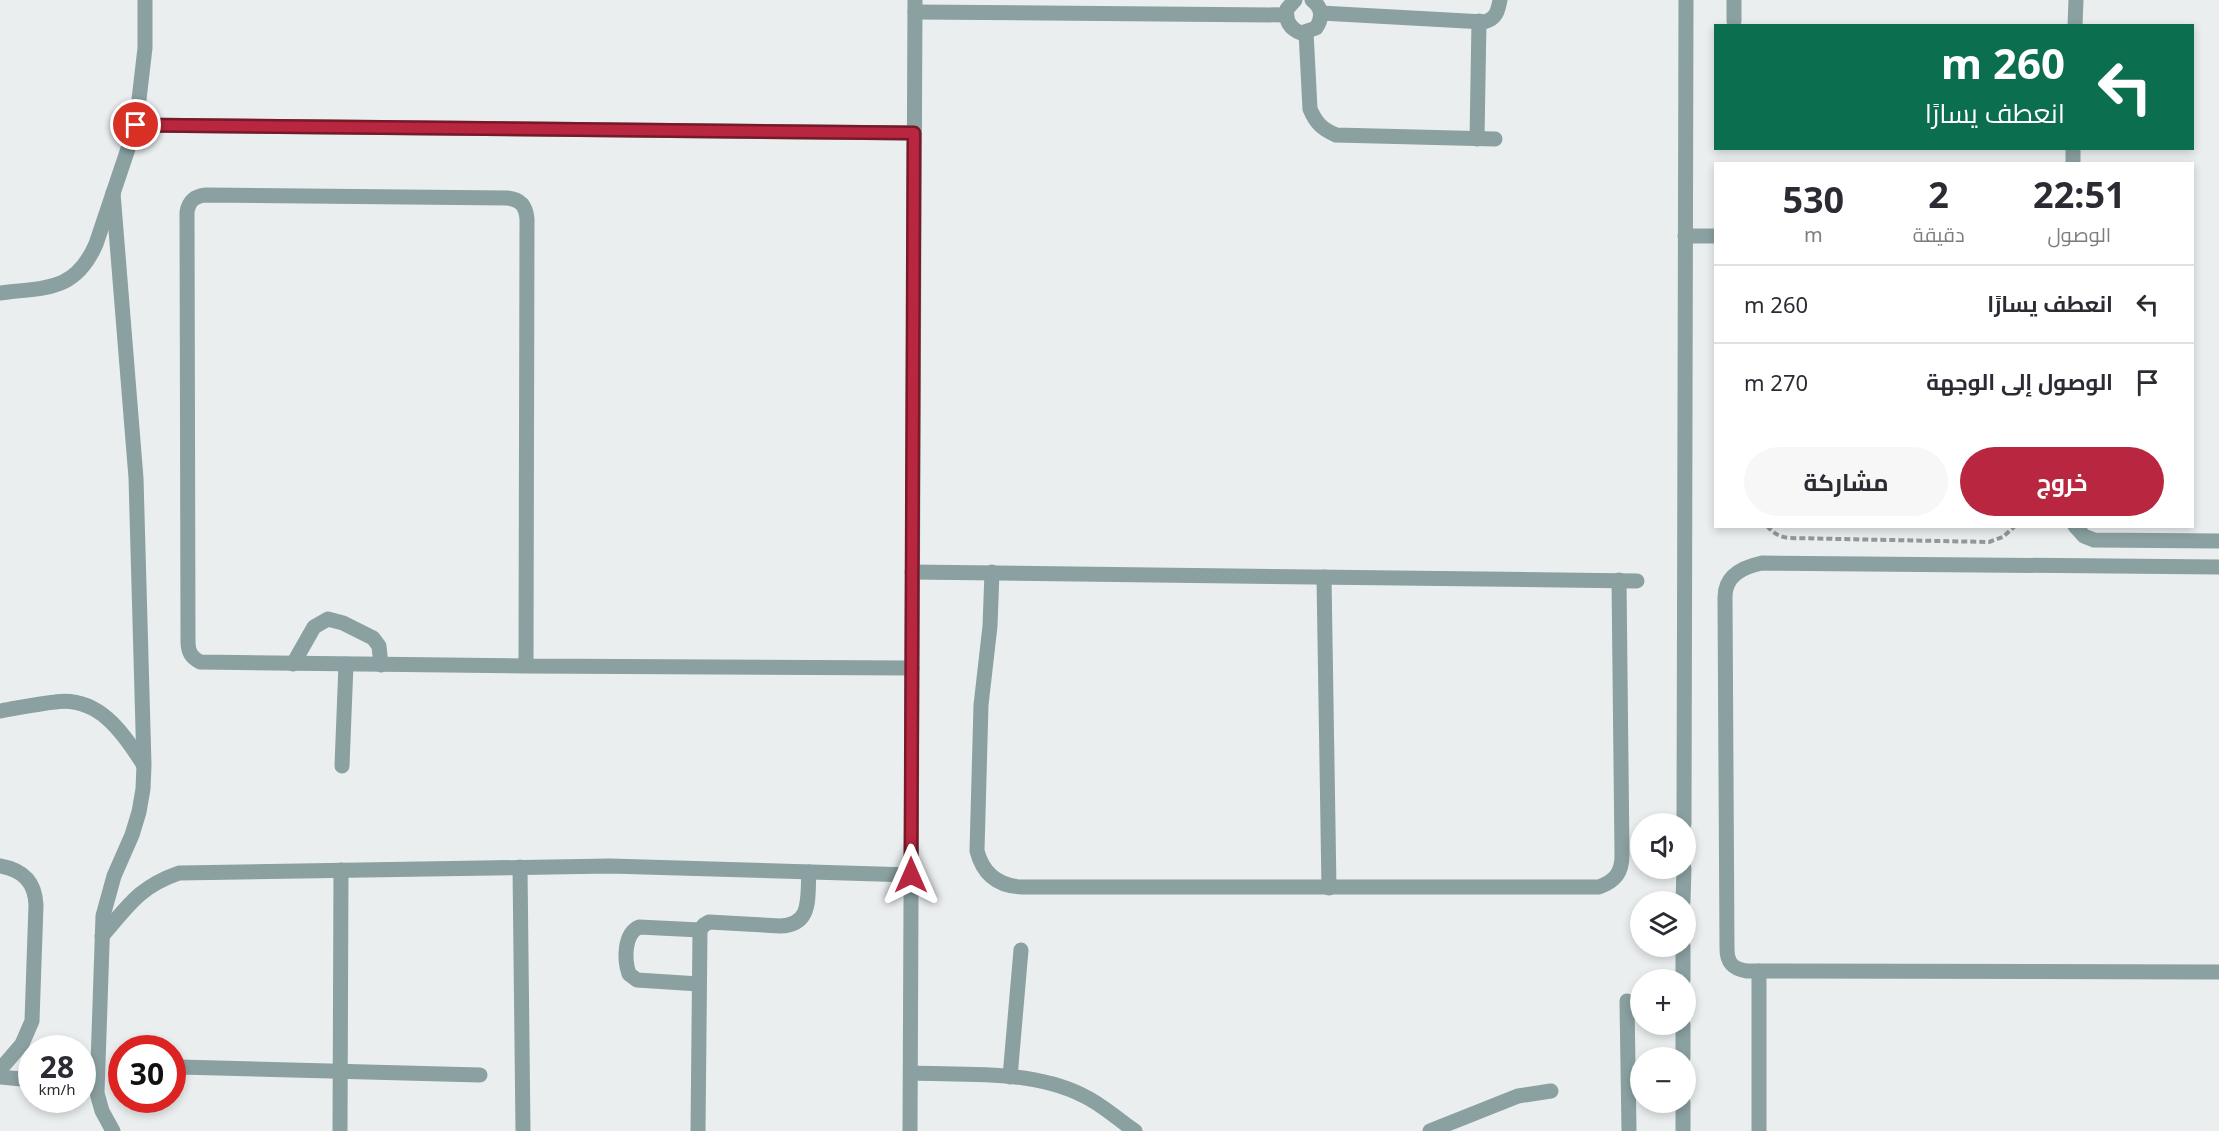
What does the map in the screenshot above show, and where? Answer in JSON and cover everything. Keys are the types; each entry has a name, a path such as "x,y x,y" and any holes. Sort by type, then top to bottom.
{"street":[{"path":"0,293 57,285 75,276 88,262 136,125 144,57 146,0"},
{"path":"1295,0 1290,4 1286,15 1292,28 1306,32 1316,28 1321,13 1318,5 1312,0"},
{"path":"1321,13 1484,22 1497,14 1500,0"},
{"path":"1684,813 1686,0"},
{"path":"1734,0 1734,21"},
{"path":"2075,24 2076,0"},
{"path":"910,1131 915,6 1286,15"},
{"path":"1477,139 1479,21"},
{"path":"1306,32 1310,109 1315,121 1324,130 1336,135 1495,139"},
{"path":"136,125 914,133"},
{"path":"94,1035 107,895 139,812 144,765 136,478 113,194"},
{"path":"526,666 527,219 524,206 514,199 507,198 199,195 192,199 187,212 188,650 200,662 381,665 526,666 912,668"},
{"path":"1685,236 1714,236"},
{"path":"2077,528 2084,536 2094,540 2219,541"},
{"path":"2219,567 1772,562 1752,565 1733,574 1725,588 1727,958 1731,965 1738,970 1759,971 2219,972"},
{"path":"912,572 1638,581"},
{"path":"992,572 990,626 981,705 977,851 980,863 987,874 1003,884 1022,887 1599,887 1609,884 1617,876 1622,866 1619,580"},
{"path":"1324,577 1329,888"},
{"path":"293,664 314,627 328,619 343,622 373,638 379,646 381,665"},
{"path":"342,766 346,664"},
{"path":"0,711 57,701 77,703 96,710 113,721 144,765"},
{"path":"0,866 22,873 31,882 36,905 32,1021 22,1044 5,1064 0,1066"},
{"path":"520,867 523,1131"},
{"path":"102,936 139,893 158,881 179,873 661,867 911,875"},
{"path":"340,1131 341,870"},
{"path":"698,1131 700,930 709,922 790,926 800,921 806,912 809,872"},
{"path":"699,984 637,980 629,974 627,965 628,936 639,927 700,930"},
{"path":"1010,1077 1021,950"},
{"path":"1759,971 1759,1131"},
{"path":"1627,1001 1632,1047"},
{"path":"186,1067 480,1075"},
{"path":"911,1072 1032,1078 1058,1084 1105,1108 1135,1131"},
{"path":"0,1077 18,1079"},
{"path":"1430,1131 1518,1096 1551,1091"},
{"path":"96,1098 113,1131"},
{"path":"1629,1131 1630,1113"},
{"path":"1683,1113 1683,1131"}],"path":[{"path":"1769,528 1780,537 1790,538 1989,542 2003,537 2013,528"}],"route":[{"path":"136,125 914,133 911,875"}]}
